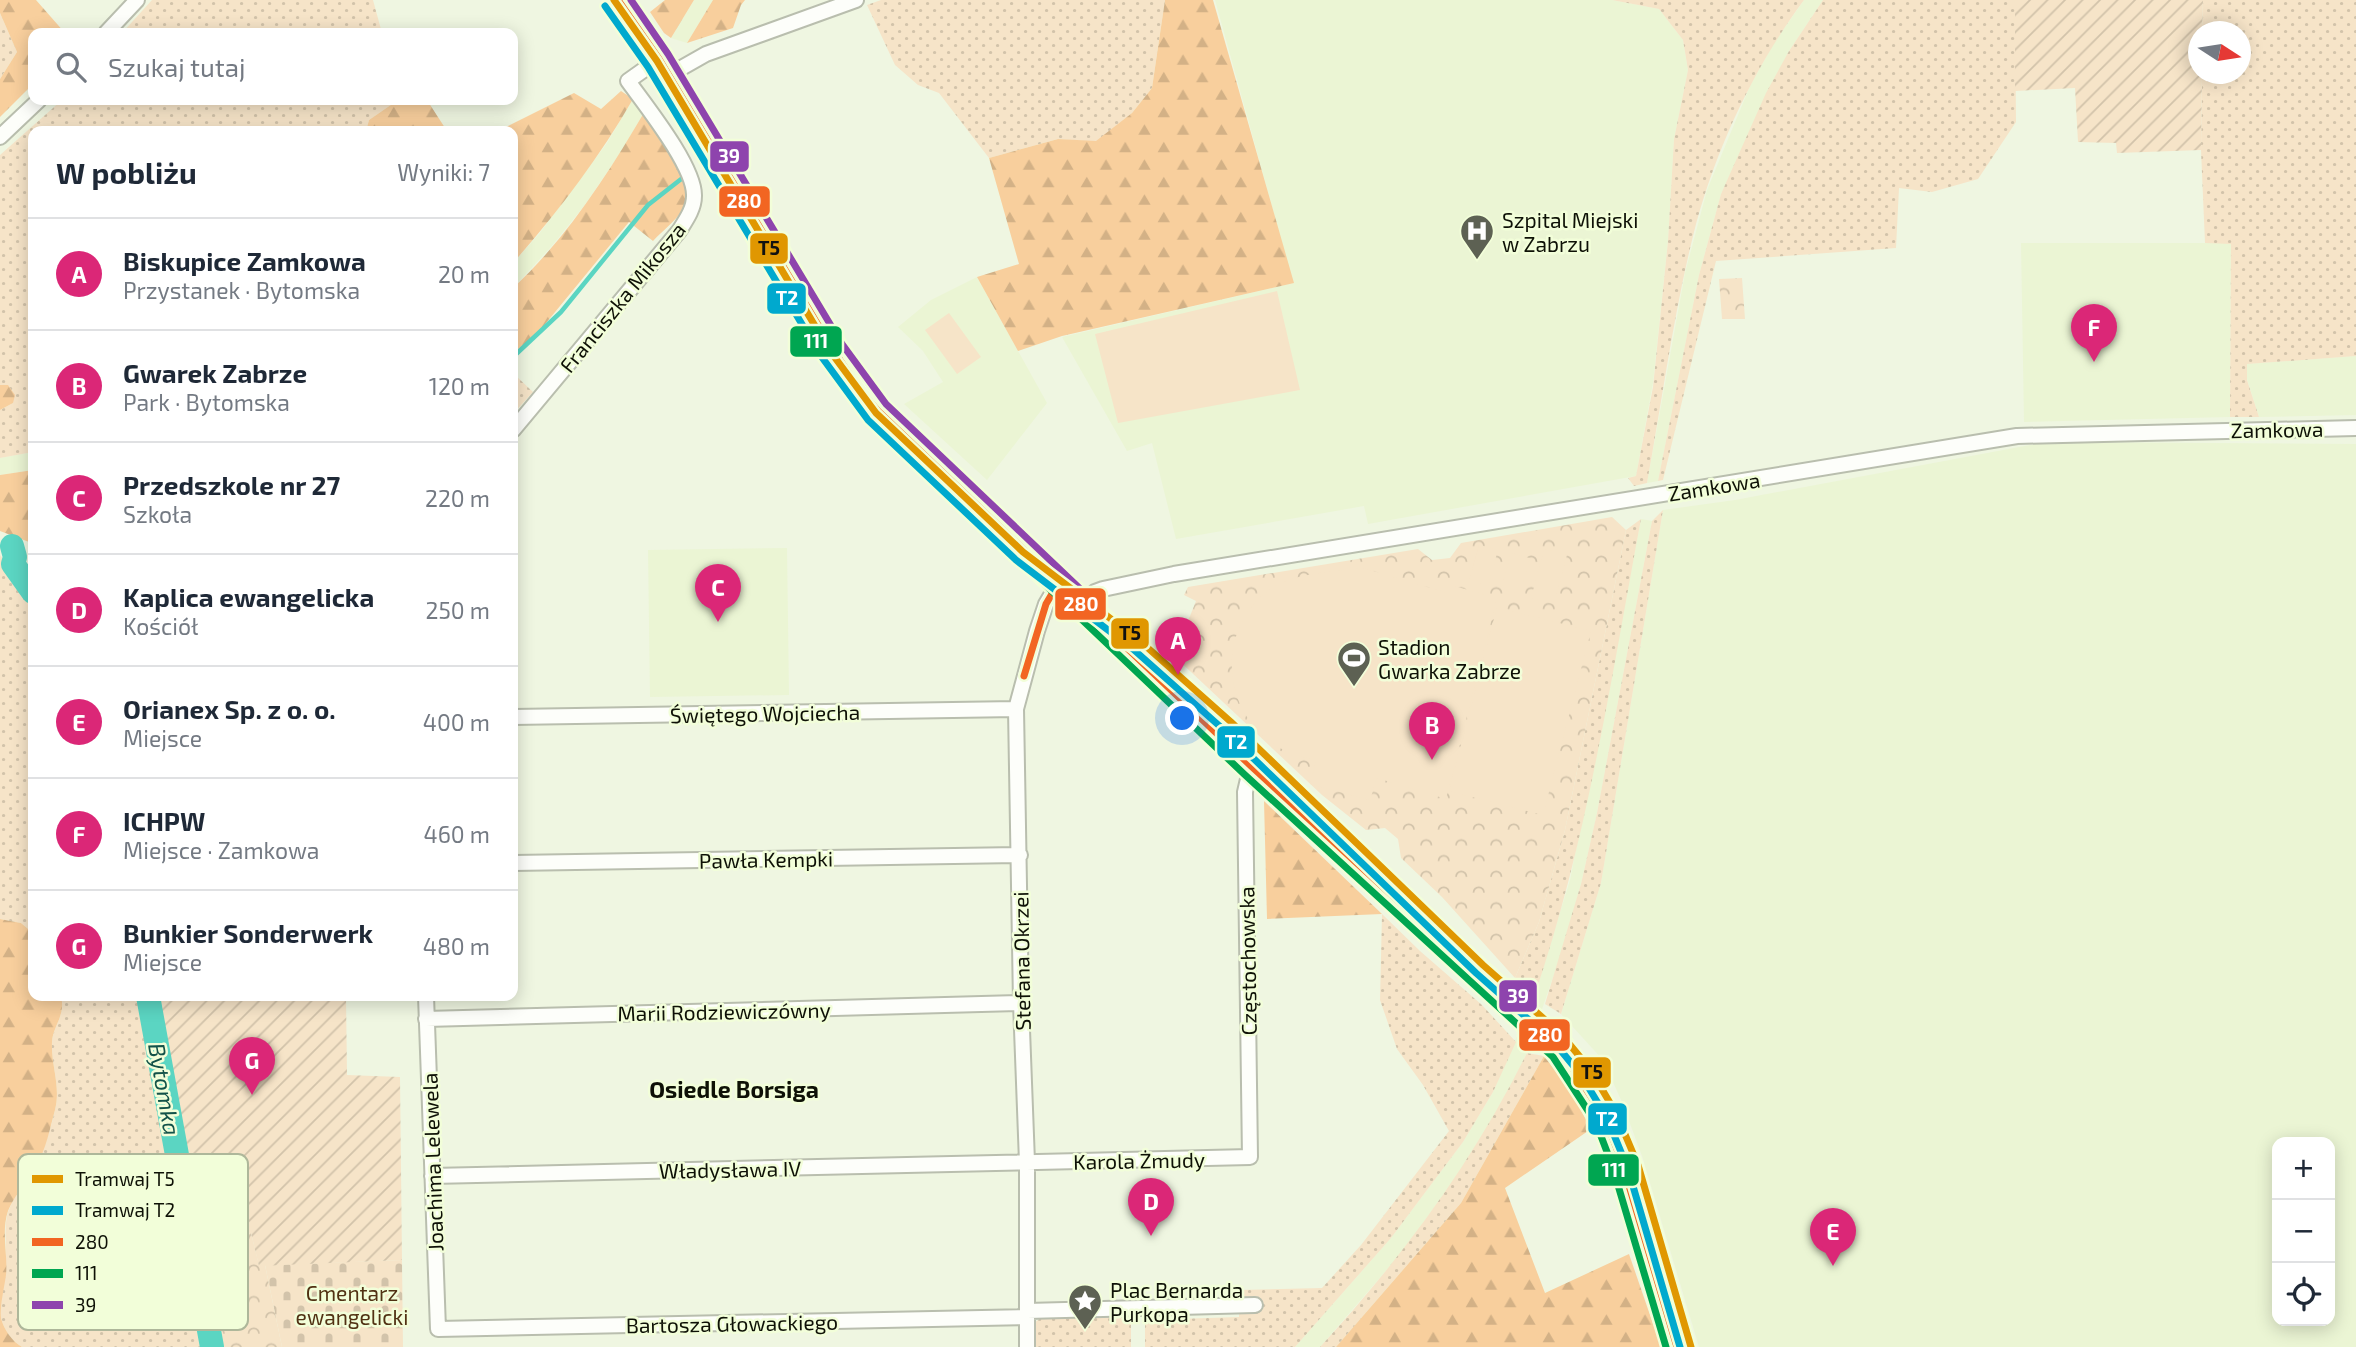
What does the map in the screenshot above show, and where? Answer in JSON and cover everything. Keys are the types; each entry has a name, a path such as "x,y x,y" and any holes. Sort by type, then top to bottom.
{"street":[{"path":"111,28 137,0"},
{"path":"618,0 659,58 833,350 861,391 896,429 1251,766 1561,1050 1605,1118 1622,1162 1677,1347"},
{"path":"669,75 706,54 856,0"},
{"name":"Franciszka Mikosza","path":"518,424 679,231 691,212 694,194 682,159 628,81 659,58"},
{"path":"0,137 34,105"},
{"name":"Zamkowa","path":"1082,604 1103,589 1163,576 2017,436 2356,428"},
{"name":"Stefana Okrzei","path":"1027,1347 1027,1162 1021,1003 1016,709 1046,604 1059,582"},
{"name":"Świętego Wojciecha","path":"518,717 1016,709"},
{"name":"Częstochowska","path":"1250,1157 1245,792 1251,766"},
{"name":"Pawła Kempki","path":"518,863 1020,855"},
{"name":"Joachima Lelewela","path":"426,1001 438,1329"},
{"name":"Marii Rodziewiczówny","path":"426,1019 1021,1003"},
{"name":"Karola Żmudy","path":"1027,1162 1250,1157"},
{"name":"Władysława IV","path":"432,1176 1027,1162"},
{"path":"1027,1314 1255,1305"},
{"name":"Bartosza Głowackiego","path":"438,1329 1027,1314"}],"shaded area":[{"path":"694,0 713,0 687,43 671,38"},
{"name":"Szpital Miejski w Zabrzu","path":"1215,0 1612,0 1659,9 1683,40 1688,70 1674,139 1668,241 1653,383 1636,476 1368,524 1364,506 1176,539 1152,443 1127,451 1062,337 1293,283"},
{"path":"1804,0 1823,0 1789,51 1721,194 1699,275 1658,481 1647,483 1685,273 1707,190 1750,86 1774,43"},
{"path":"633,99 645,111 619,155 584,206 518,283 518,257 539,234 607,143"},
{"path":"2021,243 2231,243 2230,417 2024,422"},
{"path":"977,277 1047,403 987,480 904,404 943,382 923,351 898,327 931,300"},
{"path":"2356,356 2356,415 2259,417 2247,379 2246,364"},
{"path":"2046,442 2356,444 2356,1347 1699,1347 1642,1156 1622,1102 1603,1060 1561,1014 1601,883 1663,510 1735,500"},
{"path":"28,453 28,471 0,475 0,458"},
{"path":"1641,519 1652,521 1597,813 1563,948 1527,1053 1506,1096 1470,1157 1404,1250 1320,1347 1295,1347 1391,1238 1463,1142 1493,1092 1534,997 1570,880"},
{"path":"787,548 789,695 650,697 648,550"}],"green space":[{"path":"0,0 36,0 61,28 28,28 28,89 0,117 0,79 17,52 0,13"},
{"path":"152,0 373,0 381,28 127,28"},
{"path":"665,0 694,0 671,38 664,33 650,12"},
{"path":"713,0 745,0 733,28 687,43"},
{"path":"881,0 1165,0 1152,88 1132,113 1096,142 1058,139 989,158 939,93 918,85 895,65 867,5"},
{"path":"1165,0 1213,0 1294,283 1062,336 1018,351 977,277 1019,264 989,158 1058,139 1096,141 1132,113 1152,88"},
{"path":"1612,0 1804,0 1752,83 1712,173 1686,267 1647,483 1634,486 1628,478 1636,476 1653,387 1668,241 1674,139 1688,70 1683,40 1659,9"},
{"path":"1823,0 2015,0 2016,122 1978,179 1932,192 1899,188 1896,248 1716,261 1663,480 1658,481 1699,275 1721,194 1766,93 1789,51"},
{"path":"2015,0 2203,0 2202,21 2188,21 2188,84 2202,84 2201,150 2117,153 2116,143 2078,142 2075,88 2015,91"},
{"path":"2203,0 2356,0 2356,356 2247,364 2247,380 2259,417 2230,417 2231,244 2205,243 2201,150 2202,84 2251,84 2251,21 2202,21"},
{"path":"0,13 17,52 0,79"},
{"path":"621,91 633,99 577,184 518,257 518,126 508,126 574,93 601,109"},
{"path":"56,105 391,105 369,120 367,126 33,126"},
{"path":"391,105 430,105 444,126 367,126 369,120"},
{"path":"645,111 681,172 686,198 683,209 653,241 629,222 537,334 518,349 518,283 569,227"},
{"path":"28,130 28,453 0,458 0,410 13,403 8,386 0,385 0,155"},
{"path":"1742,278 1745,319 1722,319 1719,279"},
{"path":"1277,291 1300,390 1118,423 1095,334"},
{"path":"949,313 981,357 957,374 925,330"},
{"path":"518,378 533,392 518,408"},
{"path":"0,385 8,385 15,395 13,403 0,410"},
{"path":"28,471 28,542 0,531 0,475"},
{"path":"1663,510 1601,883 1561,1014 1545,1004 1581,884 1597,813 1652,521"},
{"path":"1612,517 1626,530 1565,830 1539,922 1515,978 1442,897 1401,858 1398,839 1385,828 1366,830 1322,795 1174,656 1196,601 1184,595 1188,587 1418,549 1432,560 1450,558 1461,543"},
{"path":"1641,519 1583,820 1553,939 1534,997 1515,978 1539,922 1565,830 1626,530"},
{"path":"1479,545 1498,550 1488,586 1469,580"},
{"path":"1544,549 1567,555 1554,604 1531,598"},
{"path":"1511,553 1530,558 1520,594 1501,589"},
{"path":"0,555 28,594 28,929 21,923 0,919"},
{"name":"Stadion Gwarka Zabrze","path":"1363,568 1451,594 1454,586 1497,598 1446,799 1377,778 1370,800 1310,784 1316,761 1290,753 1262,735 1243,710 1237,696 1233,680 1233,648 1237,633 1253,605 1265,593 1287,581 1325,572"},
{"path":"1497,607 1591,631 1543,815 1449,791"},
{"path":"1264,801 1382,914 1267,919"},
{"path":"1382,914 1482,1005 1516,1042 1493,1092 1463,1142 1391,1238 1295,1347 1145,1347 1145,1320 1239,1317 1239,1290 1322,1288 1361,1245 1449,1131 1423,1085 1397,1049 1380,1000"},
{"path":"0,919 21,923 28,929 28,1001 62,1003 52,1042 57,1093 55,1110 41,1154 18,1154 18,1194 8,1211 5,1227 6,1275 1,1318 9,1335 22,1347 0,1347"},
{"path":"139,1001 167,1154 39,1154 49,1133 57,1101 52,1042 62,1003"},
{"path":"160,1001 346,1001 347,1075 400,1077 402,1260 259,1266 251,1233 248,1233 248,1154 186,1154"},
{"path":"1527,1053 1544,1056 1461,1203 1336,1347 1320,1347 1379,1279 1434,1207 1483,1132"},
{"path":"1544,1056 1570,1090 1591,1129 1505,1188 1545,1293 1629,1254 1661,1347 1336,1347 1461,1203"},
{"path":"18,1192 18,1330 200,1330 203,1347 22,1347 6,1331 1,1318 5,1233 8,1212"},
{"path":"248,1233 251,1233 259,1265 265,1265 282,1347 216,1347 213,1330 248,1330"},
{"name":"Cmentarz ewangelicki","path":"402,1260 403,1347 282,1347 265,1265"},
{"name":"Plac Bernarda Purkopa","path":"1131,1314 1131,1347 1032,1347 1033,1324 1043,1316"}],"waterway":[{"path":"518,352 561,312 648,205 685,176"},
{"name":"Bytomka","path":"12,546 15,557 13,564 28,585"},
{"name":"Bytomka","path":"149,1001 177,1154"},
{"name":"Bytomka","path":"209,1330 212,1347"}],"tram line":[{"name":"T5","path":"614,0 657,61 830,351 876,413 1023,552 1140,641 1231,722 1483,965 1561,1034 1590,1069 1616,1113 1638,1165 1691,1347"},
{"name":"T2","path":"605,6 648,67 821,356 868,420 1016,560 1133,649 1224,730 1476,973 1553,1041 1581,1075 1607,1118 1628,1169 1680,1347"}],"transit line":[{"name":"280","path":"618,0 659,59 833,350 878,411 1251,766 1561,1050 1605,1118 1622,1162 1677,1347"},
{"name":"39","path":"631,0 668,54 842,344 886,404 1258,758 1569,1043 1615,1114 1632,1159 1687,1344"},
{"name":"111","path":"609,6 650,65 824,355 852,397 870,418 1244,774 1553,1057 1596,1123 1612,1165 1666,1347"},
{"name":"280","path":"1024,676 1046,604 1059,582"}],"place":[{"name":"Szpital Miejski w Zabrzu","path":"1477,261"},
{"name":"ICHPW","path":"2094,362"},
{"name":"Przedszkole nr 27","path":"718,622"},
{"name":"Biskupice Zamkowa","path":"1178,675"},
{"name":"Stadion Gwarka Zabrze","path":"1354,688"},
{"name":"Gwarek Zabrze","path":"1432,760"},
{"name":"Bunkier Sonderwerk","path":"252,1095"},
{"name":"Kaplica ewangelicka","path":"1151,1236"},
{"name":"Orianex Sp. z o. o.","path":"1833,1266"},
{"name":"Plac Bernarda Purkopa","path":"1085,1331"}],"district":[{"name":"Osiedle Borsiga","path":"734,1089"}]}
